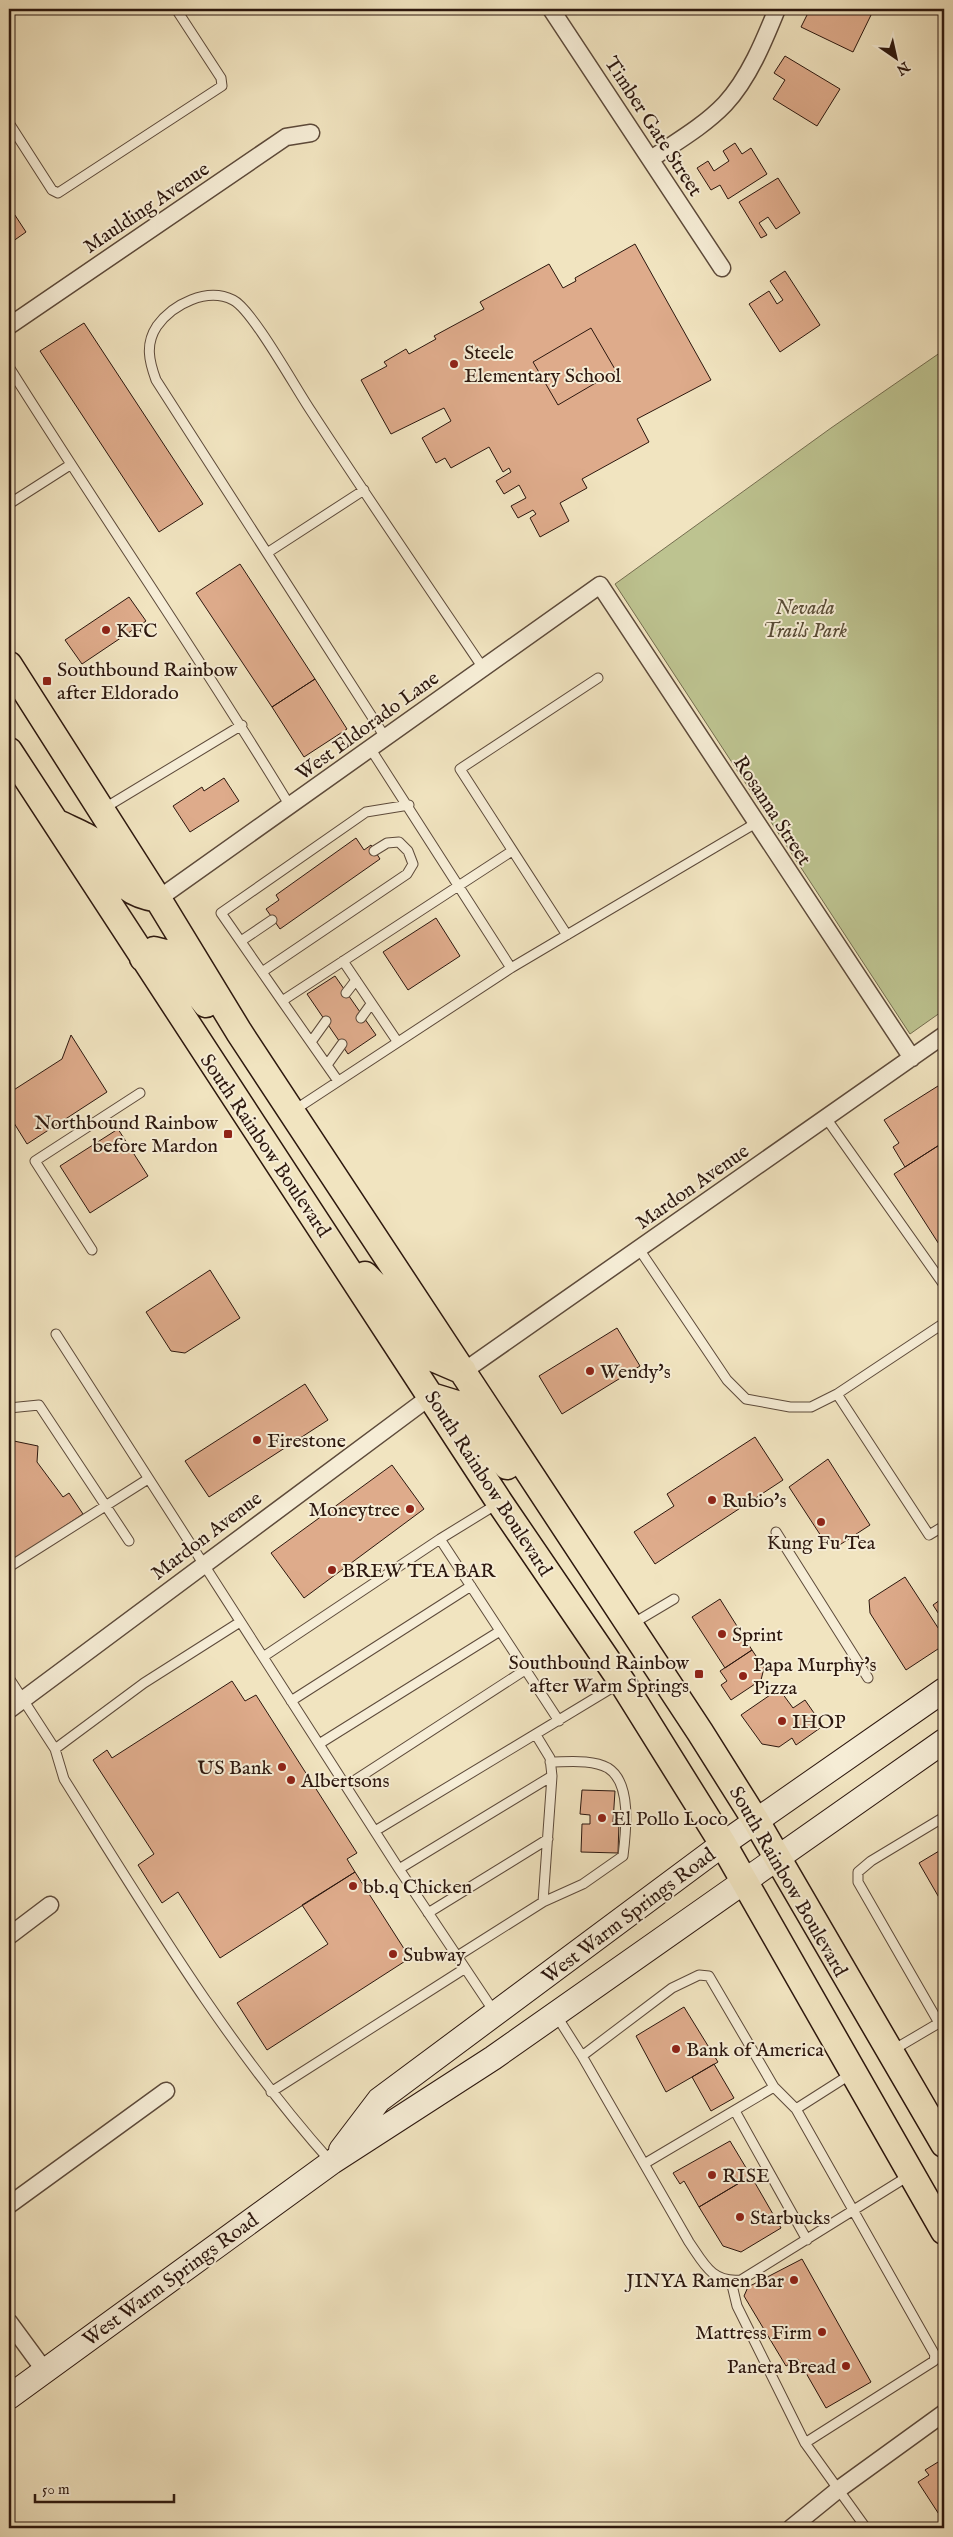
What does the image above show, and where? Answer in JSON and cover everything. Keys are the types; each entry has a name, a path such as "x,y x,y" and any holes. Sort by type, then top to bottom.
{"main road":[{"name":"South Rainbow Boulevard","path":"9,665 158,899 239,1032 632,1624 756,1821 944,2144"},
{"name":"South Rainbow Boulevard","path":"9,751 500,1503 622,1682 723,1844 941,2223"},
{"path":"55,822 96,844 128,890 142,896 158,899"},
{"path":"143,958 154,950 166,953 201,999 239,1032"},
{"path":"332,1243 396,1305 428,1352 435,1359 464,1371"},
{"path":"431,1396 448,1400 467,1413 515,1476 559,1516"},
{"name":"West Warm Springs Road","path":"332,2162 379,2100 723,1844 944,1690"},
{"name":"West Warm Springs Road","path":"9,2397 332,2162 391,2126 556,2015 944,1741"},
{"path":"391,2126 410,2102 494,2038 496,2030 495,2013"}],"street":[{"name":"Timber Gate Street","path":"551,9 722,268"},
{"path":"651,159 694,130 726,103 740,84 765,38 777,9"},
{"name":"Maulding Avenue","path":"9,326 286,137 311,133"},
{"name":"West Eldorado Lane","path":"158,899 600,585"},
{"name":"Rosanna Street","path":"600,585 912,1058"},
{"name":"Mardon Avenue","path":"464,1371 944,1035"},
{"name":"Mardon Avenue","path":"9,1710 431,1396"},
{"path":"9,1936 50,1905"},
{"path":"9,2205 166,2091"},
{"path":"9,2322 44,2370"},
{"path":"791,2528 839,2489 944,2413"}],"lane":[{"path":"9,123 52,190 58,194 222,86 221,78 176,9"},
{"path":"386,737 156,380 149,362 149,343 158,326 193,298 213,295 234,300 251,317 483,668"},
{"path":"9,367 70,465 242,725 290,806"},
{"path":"9,504 70,465"},
{"path":"267,553 364,490"},
{"path":"567,934 460,769 598,678"},
{"path":"100,810 242,725"},
{"path":"370,748 511,968"},
{"path":"338,1081 221,913 366,812 408,805"},
{"path":"292,1111 511,968 756,823"},
{"path":"262,972 407,874 413,864 408,851 400,842 387,843 374,851"},
{"path":"282,1001 512,851"},
{"path":"241,941 272,920"},
{"path":"343,961 397,1041"},
{"path":"346,993 356,980"},
{"path":"361,1018 372,1004"},
{"path":"311,1042 326,1021"},
{"path":"327,1065 342,1044"},
{"path":"92,1250 35,1162 140,1093"},
{"path":"826,1118 944,1285"},
{"path":"639,1249 727,1380 746,1399 790,1407 811,1407 837,1394 944,1323"},
{"path":"56,1334 399,1869 495,2013"},
{"path":"837,1394 929,1535 944,1526"},
{"path":"9,1408 39,1405 129,1540"},
{"path":"9,1567 148,1479"},
{"path":"263,1657 440,1539 500,1503"},
{"path":"776,1532 868,1678"},
{"path":"440,1539 558,1721"},
{"path":"291,1701 471,1586"},
{"path":"632,1624 674,1599"},
{"path":"55,1749 144,1683 240,1622"},
{"path":"319,1744 500,1631"},
{"path":"346,1786 525,1670"},
{"path":"9,1678 55,1749 64,1779 166,1940 271,2092 332,2162"},
{"path":"375,1831 622,1682"},
{"path":"536,1735 550,1758 552,1776 543,1902"},
{"path":"456,1957 543,1902 574,1888 619,1861 623,1850 625,1794 617,1776 608,1768 598,1764 550,1762"},
{"path":"399,1869 552,1776"},
{"path":"889,2052 941,2021 858,1882 858,1872 870,1861 944,1817"},
{"path":"428,1913 548,1839"},
{"path":"271,2092 464,1969"},
{"path":"582,2056 672,1988 699,1975 710,1976 774,2087 796,2109 854,2209 935,2355 934,2361 805,2442"},
{"path":"556,2015 708,2270 726,2282 741,2280 912,2174"},
{"path":"796,2109 853,2073"},
{"path":"644,2164 774,2087"},
{"path":"735,2111 807,2240"},
{"path":"731,2281 738,2306 805,2442 866,2528"}],"green space":[{"name":"Nevada Trails Park","path":"944,350 944,1010 910,1034 615,584 831,428"}],"building":[{"path":"810,9 863,9 872,13 853,52 801,27"},
{"path":"785,56 840,89 817,126 773,99 785,80 774,73"},
{"path":"735,143 742,154 751,148 767,174 728,199 720,185 711,190 697,168 708,161 714,171 729,161 723,151"},
{"path":"778,178 800,213 776,229 768,217 759,223 767,235 761,238 739,202"},
{"path":"9,206 26,232 9,244"},
{"name":"Steele Elementary School","path":"635,244 711,380 637,419 649,442 582,479 587,488 560,503 569,521 540,537 530,518 536,514 533,510 518,518 511,506 526,498 519,485 504,494 496,481 511,472 509,468 503,472 489,447 451,468 445,458 436,463 422,438 451,421 444,408 391,434 361,380 387,366 384,362 406,349 409,354 436,339 434,336 484,309 480,302 549,264 563,288 576,281 575,278"},
{"path":"785,271 820,325 780,352 749,304 769,291 777,304 783,300 770,281"},
{"path":"84,323 203,504 159,532 40,351"},
{"path":"591,328 616,371 558,405 533,362"},
{"path":"240,564 315,679 272,707 196,593"},
{"name":"KFC","path":"129,597 146,621 82,664 65,640"},
{"path":"315,679 347,729 304,757 272,707"},
{"path":"224,778 239,801 190,832 173,806 202,787 204,791"},
{"path":"356,838 364,850 371,845 380,859 280,929 266,909 279,900 276,895"},
{"path":"436,918 460,956 408,990 383,952"},
{"path":"335,976 376,1035 348,1054 307,994"},
{"path":"71,1035 107,1092 27,1144 9,1115 9,1093 62,1059"},
{"path":"938,1086 944,1096 944,1142 905,1167 893,1147 899,1143 884,1120"},
{"path":"118,1129 148,1176 90,1213 60,1166"},
{"path":"944,1142 944,1252 894,1174"},
{"path":"210,1270 240,1318 185,1353 171,1351 146,1312"},
{"name":"Wendy's","path":"617,1328 640,1366 562,1414 539,1376"},
{"name":"Firestone","path":"305,1384 328,1420 209,1497 185,1461"},
{"name":"Rubio's","path":"755,1437 783,1480 655,1564 634,1532 674,1506 667,1494"},
{"path":"9,1440 38,1446 37,1462 63,1497 69,1493 83,1514 9,1563"},
{"path":"828,1459 870,1525 838,1546 823,1539 789,1487"},
{"path":"392,1465 424,1509 304,1598 271,1553"},
{"path":"905,1577 944,1637 944,1645 906,1670 870,1613 869,1600"},
{"path":"944,1597 944,1622 933,1605"},
{"name":"Sprint","path":"720,1599 752,1650 725,1668 692,1617"},
{"name":"Papa Murphy's Pizza","path":"752,1650 764,1668 761,1680 731,1700 721,1685 727,1681 720,1671"},
{"path":"232,1681 245,1701 256,1695 357,1853 347,1859 355,1872 220,1958 178,1892 162,1903 138,1865 154,1854 93,1760 107,1750 112,1758"},
{"name":"IHOP","path":"773,1693 782,1693 793,1708 805,1700 823,1726 796,1745 792,1738 779,1747 762,1744 741,1715"},
{"name":"El Pollo Loco","path":"582,1790 615,1791 613,1822 619,1822 618,1853 581,1852 582,1824 590,1824 590,1815 580,1814"},
{"path":"944,1848 944,1900 941,1901 919,1863"},
{"path":"355,1872 410,1958 267,2050 237,2003 328,1944 302,1905"},
{"name":"Bank of America","path":"684,2007 718,2062 666,2092 636,2036"},
{"path":"714,2064 734,2098 711,2111 692,2077"},
{"name":"RISE","path":"730,2141 751,2176 699,2207 684,2181 680,2184 673,2173"},
{"name":"Starbucks","path":"751,2176 781,2228 741,2252 723,2246 699,2207"},
{"path":"802,2259 871,2382 826,2408 798,2359 786,2366 744,2296 748,2287"},
{"path":"943,2459 944,2522 918,2482 929,2475 925,2470"}],"place":[{"name":"Steele Elementary School","path":"454,364"},
{"name":"KFC","path":"106,630"},
{"name":"Southbound Rainbow after Eldorado","path":"47,681"},
{"name":"Northbound Rainbow before Mardon","path":"228,1134"},
{"name":"Wendy's","path":"590,1371"},
{"name":"Firestone","path":"257,1440"},
{"name":"Rubio's","path":"712,1500"},
{"name":"Moneytree","path":"410,1509"},
{"name":"Kung Fu Tea","path":"821,1522"},
{"name":"BREW TEA BAR","path":"332,1570"},
{"name":"Sprint","path":"722,1634"},
{"name":"Southbound Rainbow after Warm Springs","path":"699,1674"},
{"name":"Papa Murphy's Pizza","path":"743,1676"},
{"name":"IHOP","path":"782,1721"},
{"name":"US Bank","path":"282,1767"},
{"name":"Albertsons","path":"291,1780"},
{"name":"El Pollo Loco","path":"602,1818"},
{"name":"bb.q Chicken","path":"353,1886"},
{"name":"Subway","path":"393,1954"},
{"name":"Bank of America","path":"676,2049"},
{"name":"RISE","path":"712,2175"},
{"name":"Starbucks","path":"740,2217"},
{"name":"JINYA Ramen Bar","path":"794,2280"},
{"name":"Mattress Firm","path":"822,2332"},
{"name":"Panera Bread","path":"846,2366"}]}
